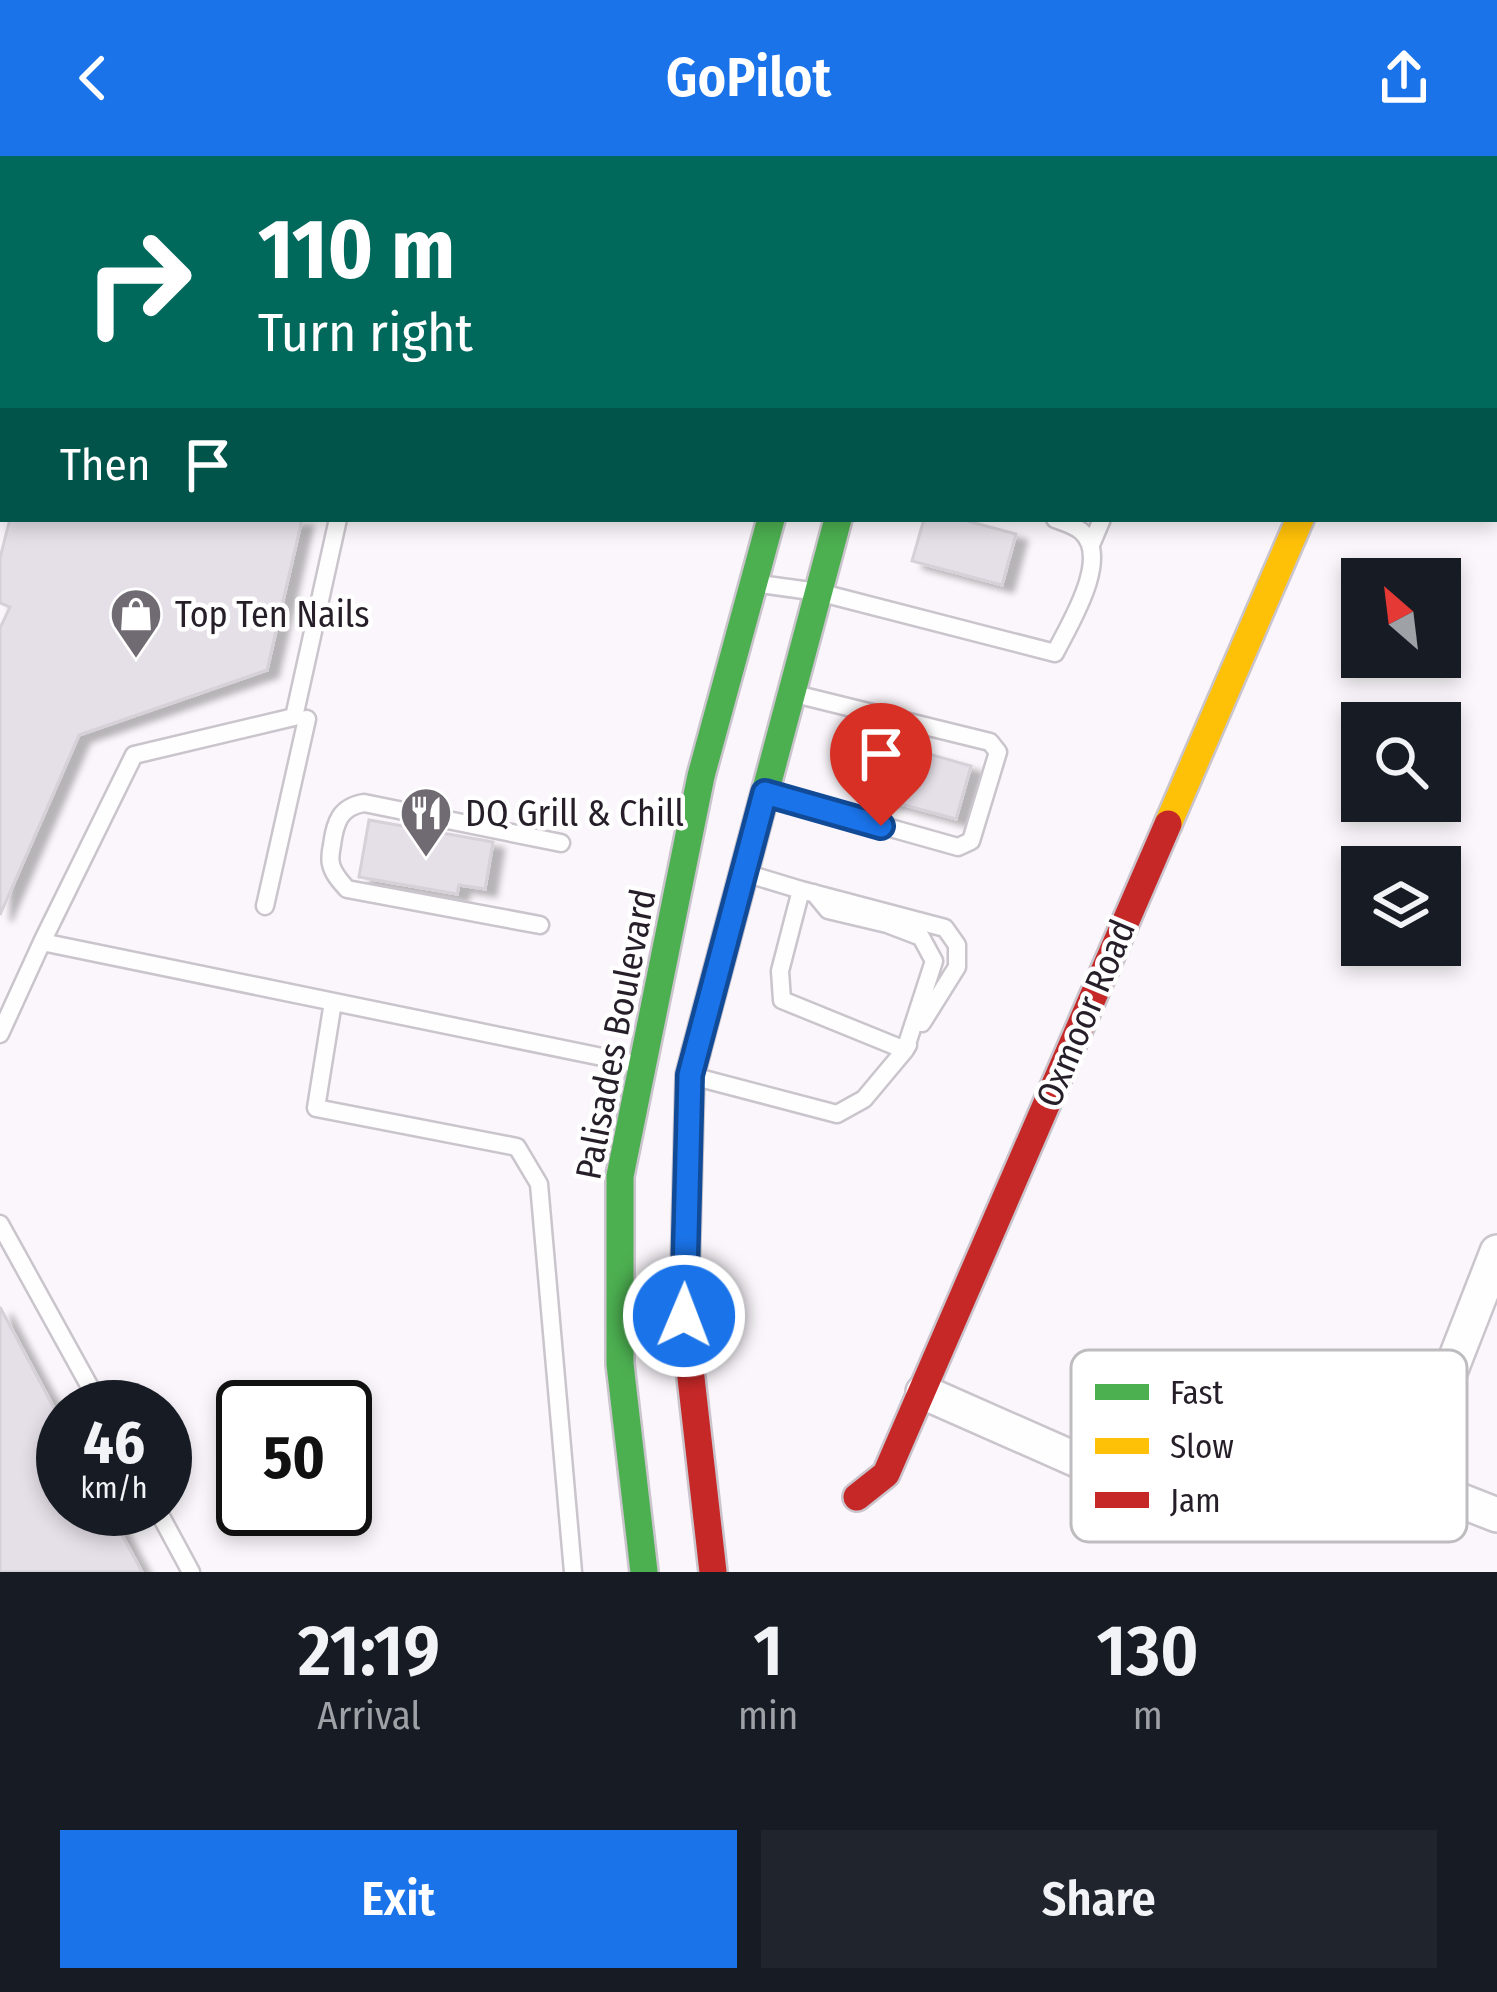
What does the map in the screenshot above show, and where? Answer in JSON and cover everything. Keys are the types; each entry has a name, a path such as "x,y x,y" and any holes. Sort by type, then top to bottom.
{"main road":[{"name":"Palisades Boulevard","path":"712,1572 684,1316 666,1070 701,776 769,522"},
{"name":"Palisades Boulevard","path":"644,1572 620,1364 620,1176 744,873 837,522"},
{"name":"Oxmoor Road","path":"857,1497 886,1474 1299,522"}],"street":[{"path":"1459,1350 1497,1252"},
{"path":"923,1392 1071,1457"},
{"path":"1467,1503 1497,1515"}],"lane":[{"path":"0,1034 134,755 294,717 337,522"},
{"path":"753,584 818,592 1055,653 1074,617 1093,560 1082,532 1060,522"},
{"path":"1090,544 1101,522"},
{"path":"765,793 958,847 971,841 998,752 990,742 792,694"},
{"path":"265,905 307,719"},
{"path":"540,926 347,889 330,862 334,827 351,805 364,803 561,843"},
{"path":"42,942 666,1070 838,1114 864,1100 904,1050 957,967 957,944 945,928 744,873"},
{"path":"808,891 779,971 782,1000 904,1050"},
{"path":"808,891 828,910 921,937 934,962 904,1050"},
{"path":"333,1002 316,1108 517,1147 539,1184 572,1572"},
{"path":"0,1224 85,1380"},
{"path":"172,1536 191,1572"}],"building":[{"path":"9,522 301,522 267,670 79,735 0,915 0,628 10,607 0,603 0,558"},
{"path":"923,522 971,522 1016,534 1002,585 912,561"},
{"path":"876,739 971,766 956,819 860,793"},
{"name":"DQ Grill & Chill","path":"369,820 493,842 485,889 459,885 457,894 359,877"},
{"path":"0,1307 39,1380 36,1536 123,1536 142,1572 0,1572"}],"traffic: fast":[{"path":"644,1572 620,1364 620,1176 701,776 770,522"},
{"path":"696,1052 837,522"}],"traffic: slow":[{"path":"1168,824 1299,522"}],"traffic: jam":[{"path":"857,1497 886,1474 1168,824"},
{"path":"696,1052 690,1075 684,1316 713,1572"}],"place":[{"name":"Top Ten Nails","path":"136,660"},
{"name":"DQ Grill & Chill","path":"426,859"}],"route":[{"path":"684,1316 690,1075 765,793 881,826"}]}
